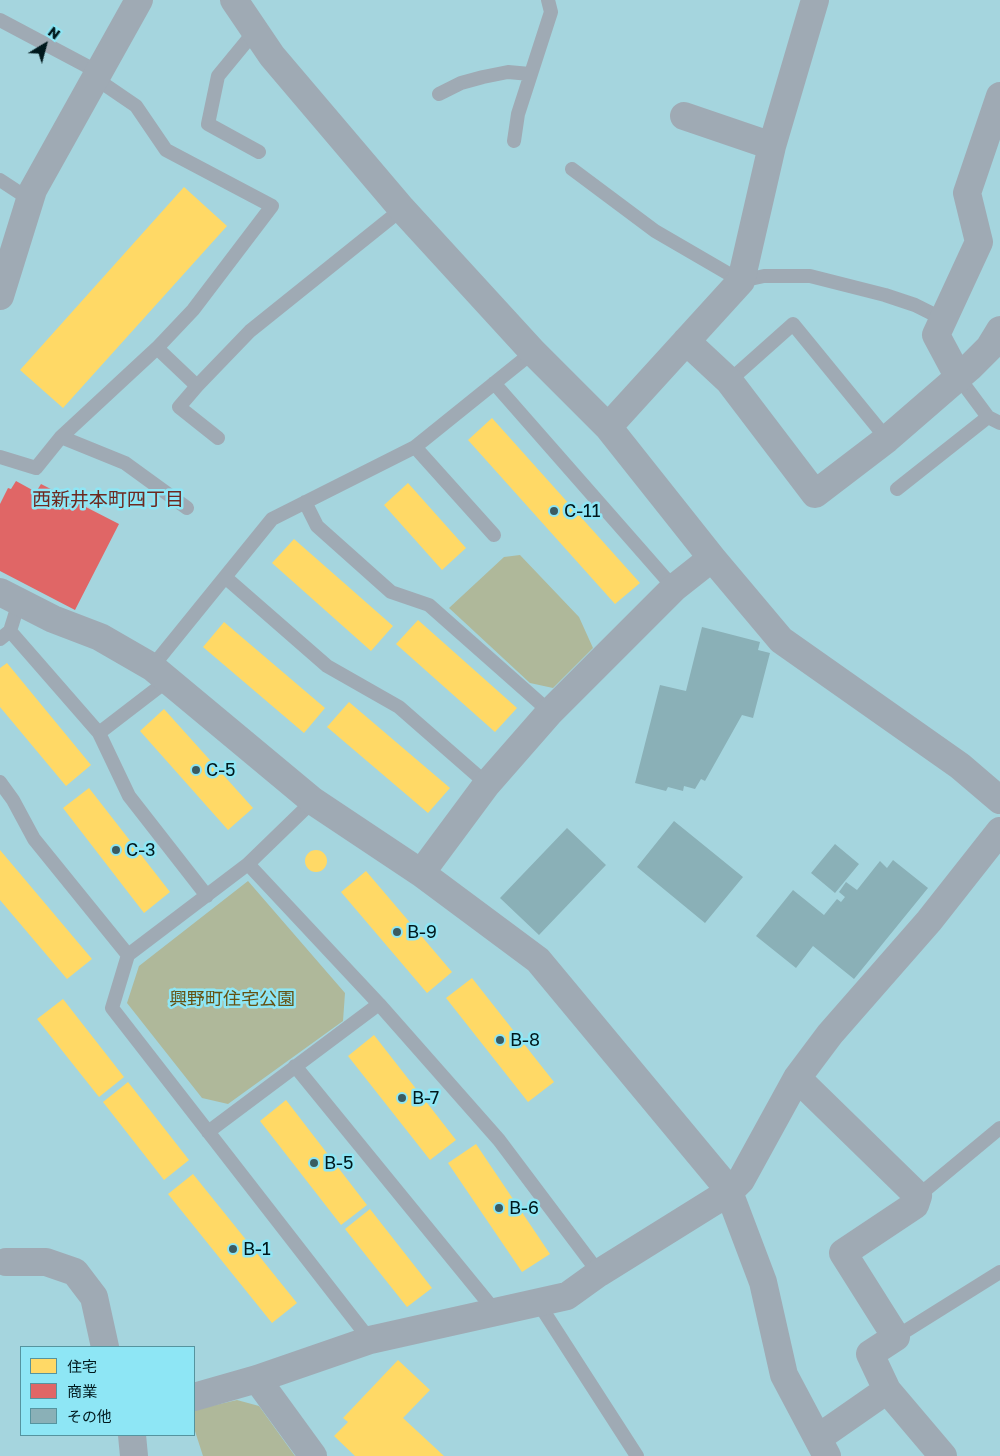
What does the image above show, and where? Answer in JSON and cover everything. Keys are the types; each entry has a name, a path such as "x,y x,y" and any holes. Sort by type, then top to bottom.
{"street":[{"path":"0,296 29,200 139,0"},
{"path":"234,0 272,56 402,209 533,352 608,427 712,558 781,640 960,766 1000,800"},
{"path":"608,427 741,281 772,146 816,0"},
{"path":"959,378 936,335 979,242 967,193 1000,96"},
{"path":"684,116 772,146"},
{"path":"686,341 729,381 815,494 887,439 959,378 989,348 1000,330"},
{"path":"421,872 487,784 550,712 674,588 712,558"},
{"path":"9,597 53,619 100,637 160,673 313,801 421,872 538,960 729,1192 763,1282 784,1375 823,1447 887,1390"},
{"path":"195,1397 257,1379 370,1340 495,1311 539,1304 567,1296 599,1273 729,1192 741,1180 797,1078 830,1034 929,921 1000,831"},
{"path":"797,1078 918,1196 915,1206 843,1253 896,1337 870,1354 887,1390 943,1456"},
{"path":"3,1262 46,1262 75,1272 94,1297 106,1346"},
{"path":"257,1379 313,1456"},
{"path":"132,1436 134,1456"}],"lane":[{"path":"514,141 518,114 551,12 548,0"},
{"path":"0,20 97,75 136,106 166,150 272,206 194,310 157,348 61,437 36,468 0,456"},
{"path":"255,31 218,76 208,124 259,152"},
{"path":"440,94 462,83 483,77 508,72 530,74"},
{"path":"572,169 655,231 741,281 764,276 810,276 885,295 943,319"},
{"path":"0,180 29,200"},
{"path":"218,438 179,407 250,331 402,209"},
{"path":"729,381 793,324 887,439"},
{"path":"157,348 197,386"},
{"path":"99,733 160,673 225,577 272,519 415,447 533,352"},
{"path":"898,489 994,420 959,378"},
{"path":"494,383 674,588"},
{"path":"61,437 125,463 188,508"},
{"path":"415,447 494,535"},
{"path":"304,502 318,526 391,592 429,606 550,712"},
{"path":"225,577 327,666 399,707 487,784"},
{"path":"9,597 5,635 99,733 129,796 206,896"},
{"path":"0,782 13,800 34,839 128,955"},
{"path":"313,801 248,864 128,955 112,1008 370,1340"},
{"path":"248,864 379,1004 499,1140 599,1273"},
{"path":"208,1132 379,1004"},
{"path":"295,1066 495,1311"},
{"path":"918,1196 1000,1128"},
{"path":"896,1337 1000,1272"},
{"path":"539,1304 637,1456"}],"green space":[{"path":"520,555 579,617 593,648 553,688 530,683 449,608 504,557"},
{"name":"興野町住宅公園","path":"248,881 345,993 343,1021 228,1104 202,1098 127,1003 139,966"},
{"path":"237,1400 259,1406 295,1456 203,1456 195,1431 195,1410"}],"building: 住宅":[{"path":"184,187 227,226 63,408 20,370"},
{"name":"C-11","path":"492,418 640,583 615,604 468,440"},
{"path":"408,483 466,548 442,570 384,505"},
{"path":"294,539 393,626 371,651 272,563"},
{"path":"418,620 517,708 495,732 396,644"},
{"path":"224,622 325,708 304,733 203,647"},
{"path":"7,663 91,765 66,786 0,707 0,668"},
{"path":"349,702 450,788 428,813 327,727"},
{"name":"C-5","path":"164,709 253,808 228,830 140,731"},
{"name":"C-3","path":"89,788 170,892 144,913 63,808"},
{"path":"0,850 92,959 67,979 0,900"},
{"path":"316,850 324,853 327,861 324,869 316,872 308,869 305,861 308,853"},
{"name":"B-9","path":"366,871 452,972 427,993 341,892"},
{"name":"B-8","path":"472,978 554,1082 528,1102 446,998"},
{"path":"63,999 124,1077 99,1097 37,1019"},
{"name":"B-7","path":"374,1035 456,1140 430,1160 348,1056"},
{"path":"128,1082 189,1160 164,1180 103,1102"},
{"name":"B-5","path":"286,1100 367,1205 341,1225 260,1121"},
{"name":"B-6","path":"476,1144 550,1254 522,1272 448,1163"},
{"name":"B-1","path":"193,1174 297,1303 272,1323 168,1194"},
{"path":"370,1209 432,1288 407,1307 345,1229"},
{"path":"398,1360 430,1390 403,1418 444,1456 355,1456 334,1436 348,1422 343,1418"}],"building: 商業":[{"path":"16,481 36,492 41,484 119,524 75,610 0,571 0,504 8,488 11,489"}],"building: その他":[{"path":"702,627 760,642 758,650 770,653 753,718 742,715 705,781 701,779 695,789 684,786 683,791 668,787 666,791 635,783 660,685 686,691"},
{"path":"674,821 743,877 705,923 637,867"},
{"path":"567,828 606,865 539,935 500,898"},
{"path":"835,844 859,864 835,893 811,873"},
{"path":"893,860 928,888 854,979 813,946 796,968 756,936 793,890 824,915 837,899 841,902 845,897 839,892 846,882 857,890 880,861 887,868"}],"place":[{"name":"C-11","path":"554,511"},
{"name":"C-5","path":"196,770"},
{"name":"C-3","path":"116,850"},
{"name":"B-9","path":"397,932"},
{"name":"B-8","path":"500,1040"},
{"name":"B-7","path":"402,1098"},
{"name":"B-5","path":"314,1163"},
{"name":"B-6","path":"499,1208"},
{"name":"B-1","path":"233,1249"}],"district":[{"name":"西新井本町四丁目","path":"108,500"}]}
